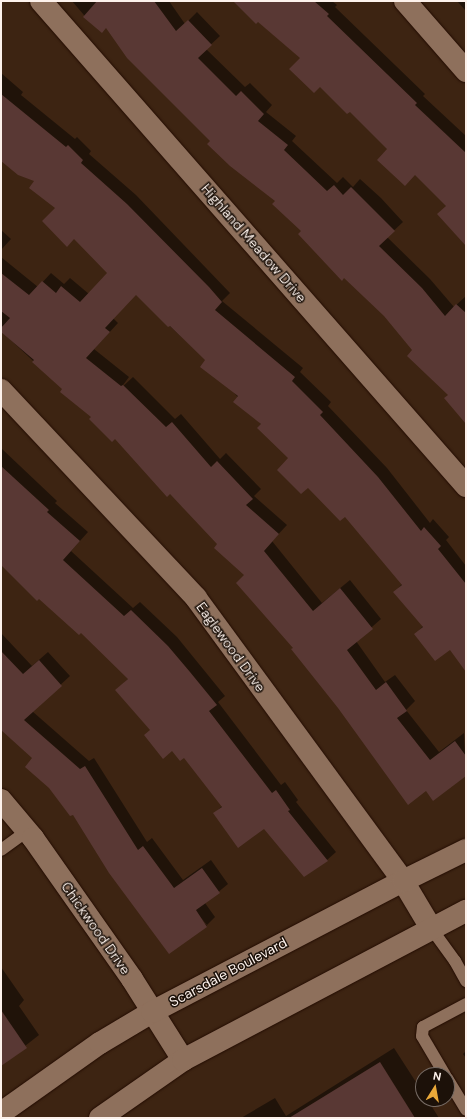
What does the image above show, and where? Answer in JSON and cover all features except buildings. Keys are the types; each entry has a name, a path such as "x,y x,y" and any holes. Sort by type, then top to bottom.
{"street":[{"name":"Highland Meadow Drive","path":"41,1 466,486"},
{"path":"405,1 466,71"},
{"name":"Eaglewood Drive","path":"1,390 196,598 403,881 431,928"},
{"name":"Chickwood Drive","path":"1,800 27,831 132,979 183,1060"},
{"name":"Scarsdale Boulevard","path":"1,1113 100,1043 152,1012 403,881 466,850"},
{"path":"100,1118 183,1060 466,910"}],"lane":[{"path":"1,850 27,831"},
{"path":"431,928 455,961 466,981"},
{"path":"440,1067 422,1036 423,1027 466,1004"},
{"path":"455,1091 466,1110"}]}
